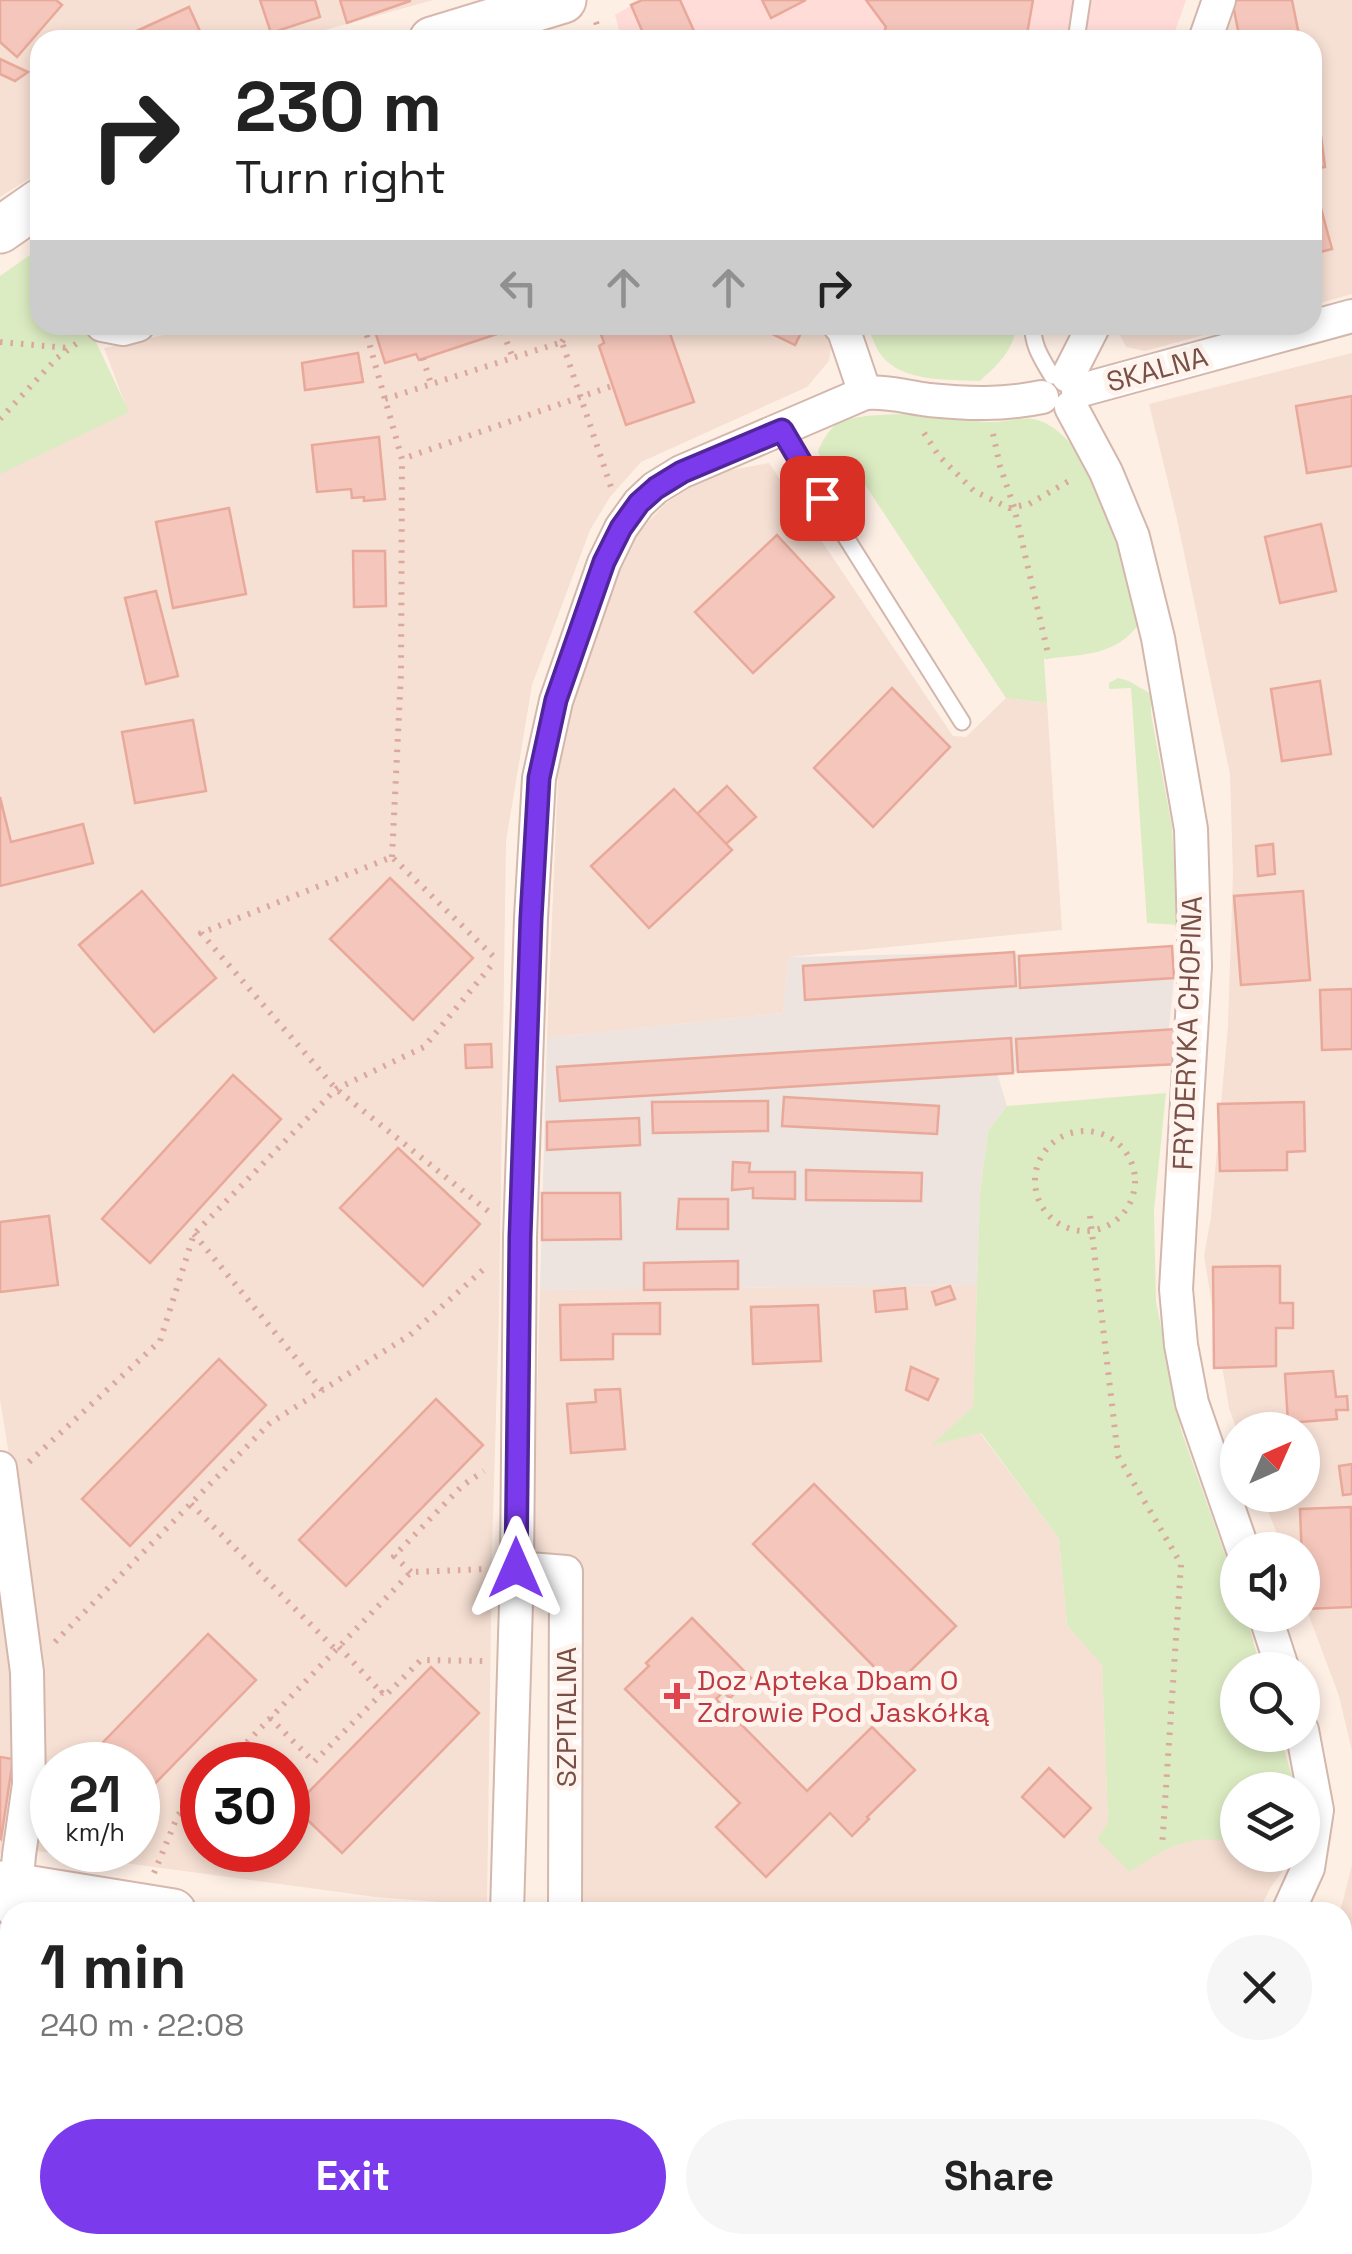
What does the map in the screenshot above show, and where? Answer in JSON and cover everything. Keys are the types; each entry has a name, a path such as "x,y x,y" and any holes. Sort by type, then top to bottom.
{"street":[{"path":"1209,30 1219,0"},
{"path":"476,30 578,7"},
{"name":"SKALNA","path":"1322,324 1352,316"},
{"path":"845,335 865,394"},
{"path":"1062,389 1089,335"},
{"name":"SKALNA","path":"1062,389 1277,335"},
{"name":"SZPITALNA","path":"507,1902 520,1237 539,778 556,700 604,562 621,528 647,496 682,472 865,394 885,391 984,404 1011,403 1062,389"},
{"name":"FRYDERYKA CHOPINA","path":"1062,389 1106,472 1132,537 1158,638 1191,829 1195,966 1176,1289 1192,1404 1237,1532"},
{"path":"2,1477 26,1672 29,1784 10,1894 162,1896"},
{"name":"SZPITALNA","path":"516,1568 566,1572 565,1902"},
{"path":"1293,1902 1308,1868 1317,1810 1306,1752"}],"lane":[{"path":"1078,30 1082,0"},
{"path":"1032,335 1037,352 1062,389"},
{"path":"782,430 962,722"}],"path":[{"path":"578,7 595,30"},
{"path":"0,419 57,358 89,335"},
{"path":"367,335 402,458 401,672 392,857 496,959"},
{"path":"504,335 512,358"},
{"path":"385,399 562,342 567,335"},
{"path":"0,342 70,348"},
{"path":"562,342 614,493"},
{"path":"423,358 431,384"},
{"path":"402,458 612,386"},
{"path":"991,422 1050,658"},
{"path":"923,432 939,456 974,492 1009,508 1030,504 1075,478"},
{"path":"26,1672 270,1423 410,1335 520,1237 336,1089 201,933 392,857"},
{"path":"2,1477 160,1341 194,1234 336,1089 424,1047 531,918"},
{"path":"1075,1132 1099,1133 1110,1138 1128,1155 1134,1179 1125,1212 1112,1223 1090,1230 1062,1226 1039,1201 1034,1184 1044,1152 1052,1142 1075,1132"},
{"path":"1090,1216 1118,1456 1181,1564 1162,1847"},
{"path":"194,1234 322,1390"},
{"path":"411,1572 394,1556 463,1485 518,1448"},
{"path":"192,1504 385,1696 422,1660 514,1661"},
{"path":"247,1742 411,1572 516,1568"},
{"path":"270,1718 314,1762 382,1693"},
{"path":"162,1896 180,1812"},
{"path":"591,2254 601,2254"}],"shaded area":[{"path":"0,0 433,0 325,30 30,30 30,178 0,197"},
{"path":"641,0 1186,0 1176,30 619,30 615,15"},
{"path":"1236,0 1352,0 1352,294 1322,302 1322,30 1225,30"},
{"path":"164,335 826,335 831,347 829,361 807,387 641,462 610,497 590,530 532,685 506,841 487,1902 376,1897 191,1872 310,1872 310,1742 180,1742 180,1870 160,1868 160,1742 43,1742 25,1555 0,1399 0,469 126,406 104,348"},
{"path":"1120,335 1203,335 1145,351 1126,347"},
{"path":"1352,353 1352,1751 1339,1696 1315,1632 1320,1632 1320,1532 1276,1532 1268,1512 1320,1512 1320,1412 1230,1412 1204,1256 1228,1025 1233,874 1230,774 1149,404"},
{"path":"769,463 953,736 966,737 1006,698 1047,703 1062,930 789,957 783,1013 547,1038 558,777 580,657 619,565 641,530 665,504 710,474"},
{"path":"1172,946 1174,978 1165,1065 997,1073 1007,1106 988,1131 980,1193 977,1285 540,1290 547,1038 783,1013 789,957 1014,952 1019,956"},
{"path":"977,1285 973,1408 934,1444 980,1433 1059,1539 1067,1625 1102,1664 1108,1823 1130,1871 1183,1842 1214,1837 1220,1838 1220,1872 1282,1872 1263,1902 580,1902 583,1590 574,1562 533,1550 540,1290"},
{"path":"0,1546 17,1687 6,1855 0,1853"},
{"path":"1352,1865 1352,1902 1343,1902"}],"green space":[{"path":"30,255 30,335 93,335 129,412 0,474 0,276"},
{"path":"871,335 1015,335 999,363 980,381 926,378 901,371 881,355"},
{"path":"919,413 987,422 1033,419 1055,429 1074,448 1105,505 1141,621 1132,633 1110,648 1044,659 1047,703 1006,698 848,459 825,471 818,451 837,424 865,416"},
{"path":"1118,678 1151,694 1151,714 1172,827 1178,925 1147,923 1131,688 1109,689 1109,683"},
{"path":"1166,1093 1154,1211 1156,1301 1181,1430 1220,1540 1220,1632 1251,1632 1256,1652 1220,1652 1220,1752 1285,1752 1291,1772 1220,1772 1220,1840 1180,1844 1130,1872 1097,1839 1108,1823 1102,1665 1067,1625 1059,1539 981,1433 932,1445 973,1407 980,1193 988,1131 1007,1106"}],"building":[{"path":"0,0 56,0 62,5 40,30 30,30 30,42 17,57 0,42"},
{"path":"260,0 315,0 320,17 270,30"},
{"path":"340,0 410,0 410,1 347,23"},
{"path":"642,0 680,0 694,30 642,30 631,5"},
{"path":"762,0 806,0 771,18"},
{"path":"866,0 1033,0 1028,30 885,30"},
{"path":"1232,0 1292,0 1298,30 1238,30"},
{"path":"189,7 199,30 139,30"},
{"path":"0,59 28,72 15,81 0,74"},
{"path":"1322,212 1332,249 1322,252"},
{"path":"376,335 494,335 419,360 416,354 385,363"},
{"path":"601,335 671,335 694,402 626,425 599,346 604,343"},
{"path":"774,335 800,335 795,345"},
{"path":"358,353 363,382 305,390 302,363"},
{"path":"1352,396 1352,466 1307,473 1296,406"},
{"path":"379,437 385,499 352,498 351,489 317,492 312,445"},
{"path":"229,508 246,594 173,608 156,522"},
{"path":"1321,524 1336,591 1280,603 1265,537"},
{"path":"777,535 834,597 753,673 695,612"},
{"path":"353,551 385,551 386,606 354,607"},
{"path":"156,591 178,676 146,684 125,598"},
{"path":"1320,681 1331,754 1282,761 1271,689"},
{"path":"892,688 950,747 873,827 814,768"},
{"path":"193,720 206,791 135,803 122,732"},
{"path":"727,786 756,817 726,844 697,814"},
{"path":"674,789 732,850 649,928 591,866"},
{"path":"0,797 11,842 83,824 93,863 0,886"},
{"path":"1273,844 1275,874 1258,876 1256,846"},
{"path":"390,878 473,958 413,1020 330,939"},
{"path":"142,891 216,978 154,1032 79,945"},
{"path":"1303,891 1310,980 1241,985 1234,896"},
{"path":"1172,946 1174,978 1020,988 1019,956"},
{"path":"1014,952 1016,986 805,1000 803,966"},
{"path":"1352,989 1352,1049 1322,1050 1320,990"},
{"path":"1177,1029 1179,1064 1018,1072 1016,1039"},
{"path":"1011,1038 1013,1073 560,1101 557,1067"},
{"path":"491,1044 492,1067 466,1068 465,1045"},
{"path":"233,1075 281,1119 150,1263 102,1219"},
{"path":"784,1097 939,1106 937,1134 782,1126"},
{"path":"768,1101 768,1131 653,1133 652,1102"},
{"path":"1304,1102 1305,1151 1287,1152 1287,1170 1220,1171 1218,1104"},
{"path":"639,1118 640,1145 547,1150 547,1122"},
{"path":"398,1148 480,1224 423,1286 340,1208"},
{"path":"733,1162 750,1163 749,1172 795,1172 795,1199 753,1198 753,1188 732,1190"},
{"path":"806,1170 922,1173 921,1201 806,1200"},
{"path":"542,1193 620,1193 621,1239 542,1240"},
{"path":"679,1199 728,1199 728,1229 677,1229"},
{"path":"49,1216 58,1285 0,1292 0,1222"},
{"path":"738,1261 738,1289 644,1290 644,1263"},
{"path":"1280,1266 1280,1303 1293,1303 1293,1328 1276,1328 1276,1366 1214,1368 1213,1267"},
{"path":"950,1286 955,1299 936,1305 932,1292"},
{"path":"905,1288 907,1309 876,1312 874,1291"},
{"path":"660,1303 660,1334 613,1334 613,1359 561,1360 560,1305"},
{"path":"818,1305 821,1361 753,1364 751,1307"},
{"path":"219,1359 266,1405 130,1546 82,1499"},
{"path":"911,1367 938,1379 928,1400 906,1390"},
{"path":"1333,1371 1336,1397 1347,1396 1348,1410 1336,1410 1337,1419 1320,1420 1320,1412 1287,1412 1285,1374"},
{"path":"620,1389 625,1449 571,1453 567,1404 596,1402 595,1390"},
{"path":"436,1399 483,1445 346,1586 299,1540"},
{"path":"1352,1464 1352,1494 1343,1495 1339,1466"},
{"path":"814,1484 956,1626 894,1687 753,1544"},
{"path":"1351,1507 1352,1607 1320,1608 1320,1532 1301,1532 1300,1512 1320,1512 1320,1508"},
{"path":"692,1618 751,1678 730,1698 723,1692 716,1699 807,1791 872,1727 915,1770 852,1836 830,1813 766,1877 716,1827 740,1803 625,1689"},
{"path":"208,1634 256,1680 196,1742 180,1742 180,1758 160,1778 160,1742 103,1742"},
{"path":"431,1667 479,1713 342,1853 310,1822 310,1791"},
{"path":"0,1757 13,1759 1,1839 0,1838"},
{"path":"1049,1768 1091,1808 1064,1837 1022,1797"}],"place":[{"name":"Doz Apteka Dbam O Zdrowie Pod Jaskółką","path":"677,1696"}],"route":[{"path":"516,1568 520,1237 531,918 539,778 556,700 604,562 621,528 656,488 682,472 782,430 822,498"}]}
